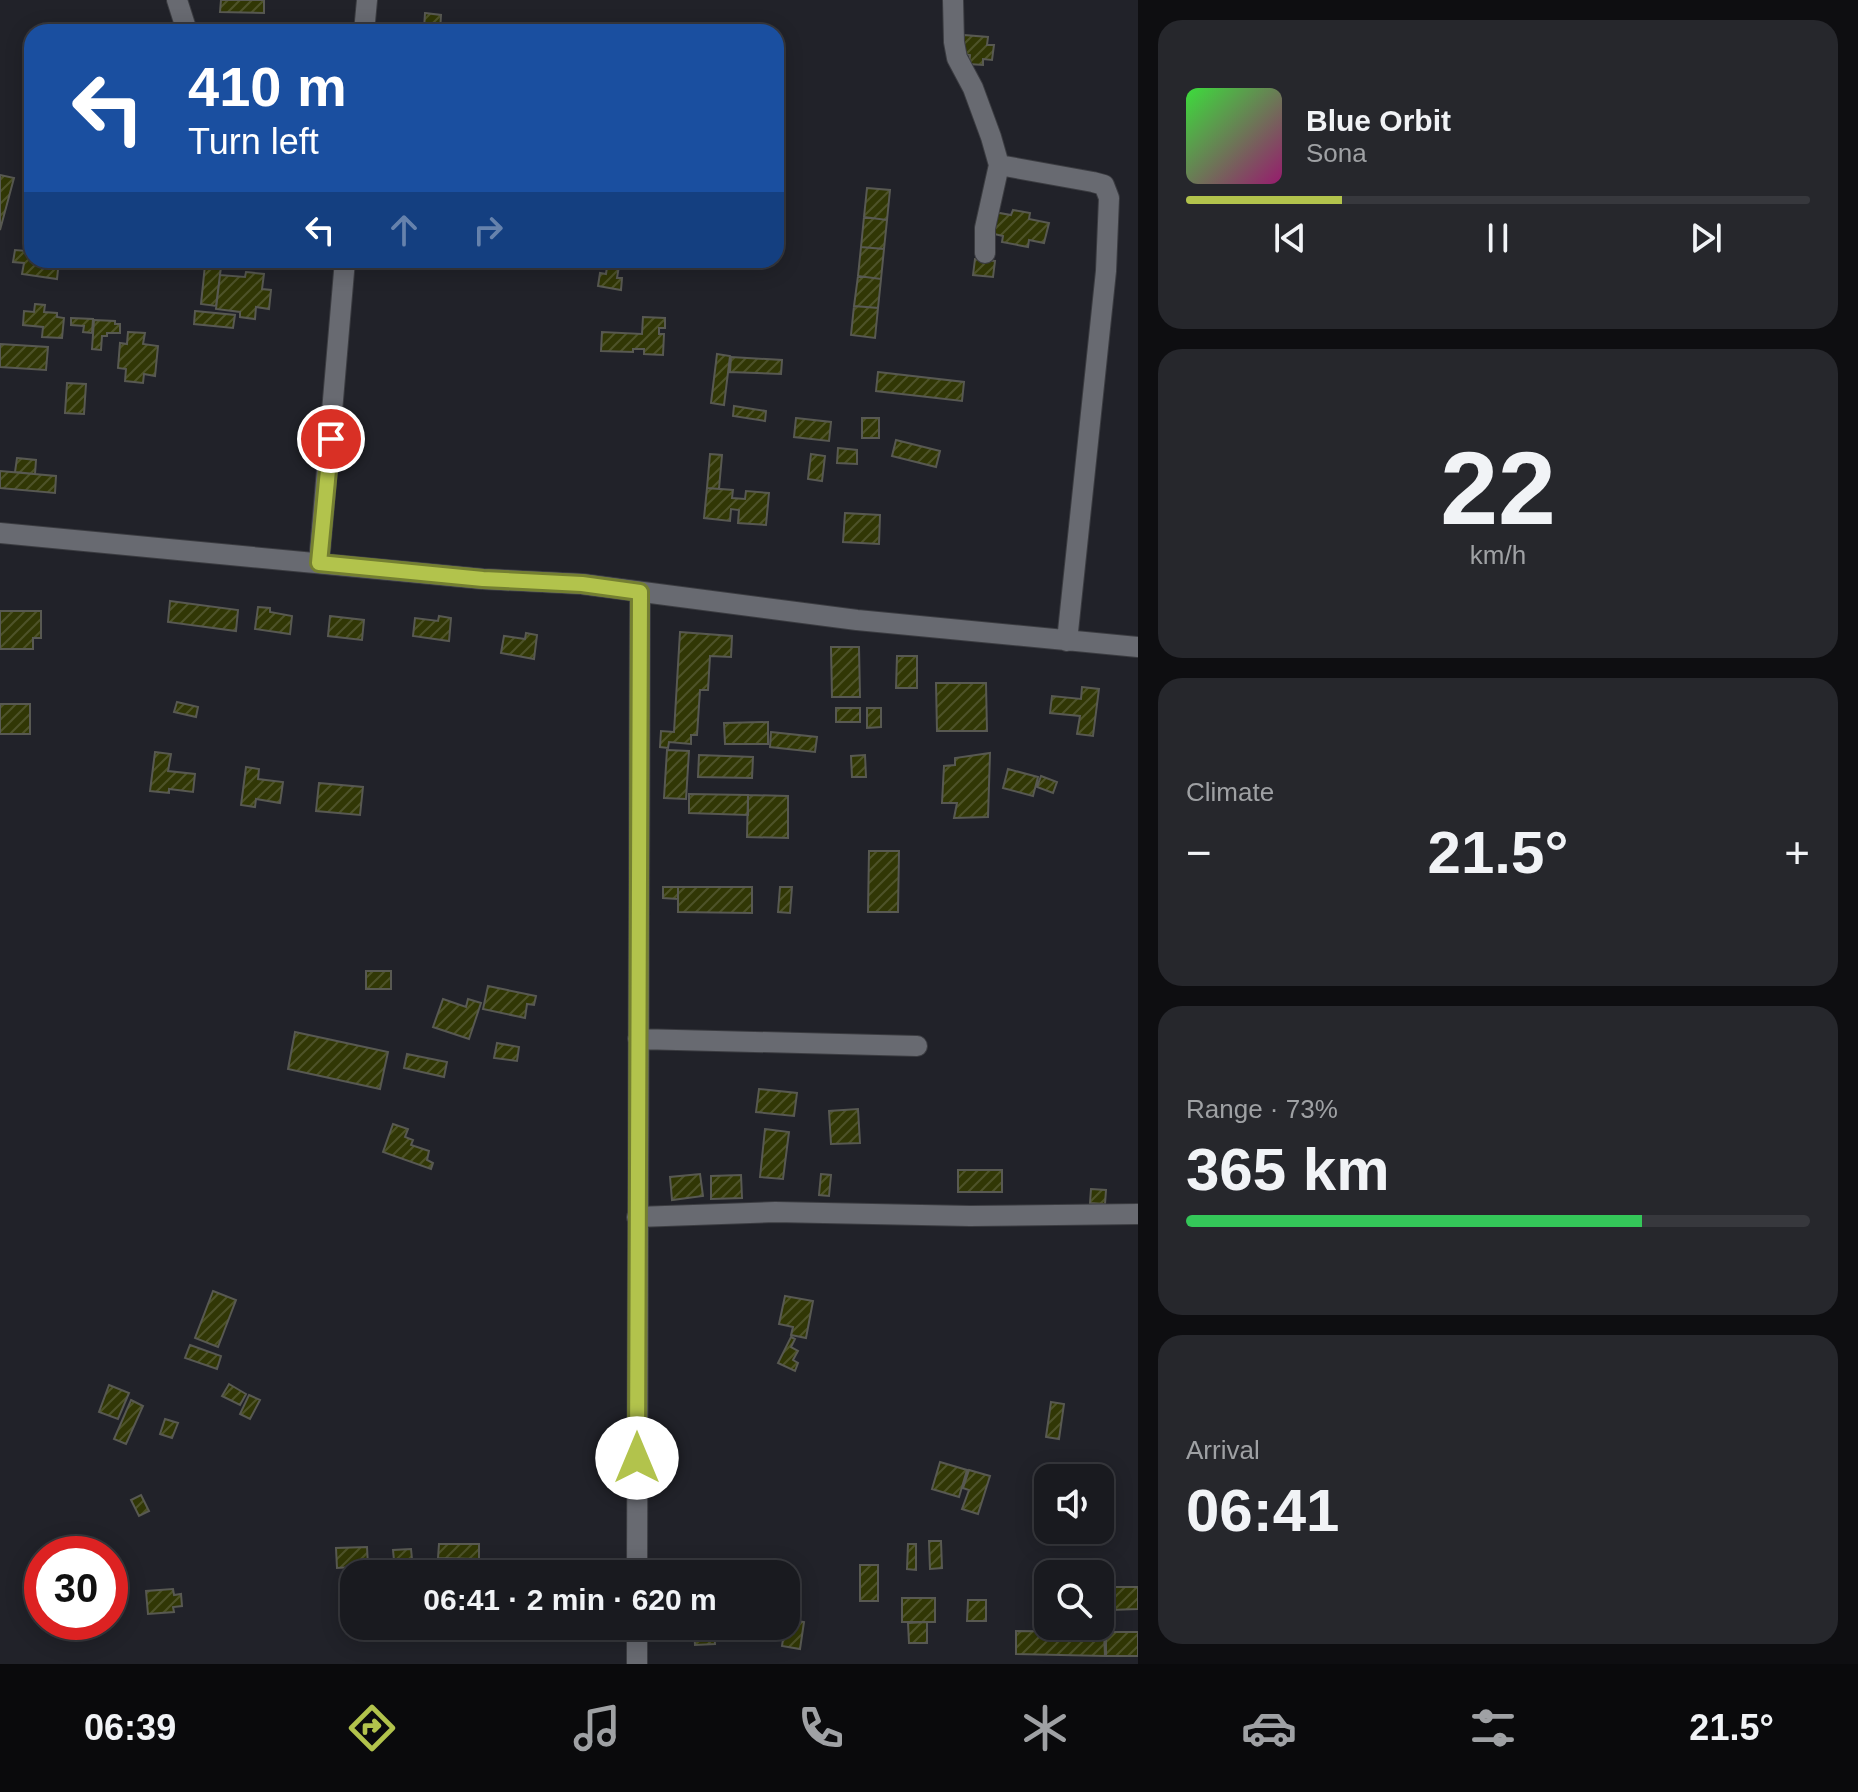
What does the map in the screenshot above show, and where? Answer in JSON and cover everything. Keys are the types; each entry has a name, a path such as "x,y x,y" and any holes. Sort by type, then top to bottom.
{"street":[{"path":"177,0 185,24"},
{"path":"365,24 367,0"},
{"path":"953,0 957,58 973,88 999,165 985,228 985,253"},
{"path":"999,165 1104,185 1109,198 1106,271 1067,641"},
{"path":"319,563 344,268"},
{"path":"0,533 483,579 582,584 857,620 1138,647"},
{"path":"637,1560 640,592"},
{"path":"638,1039 917,1046"},
{"path":"637,1217 775,1212 970,1216 1138,1214"},
{"path":"637,1640 637,1664"}],"building":[{"path":"221,0 264,0 264,13 220,12"},
{"path":"425,13 441,15 440,24 424,24"},
{"path":"964,35 988,37 987,45 994,45 992,60 983,59 983,65 969,64 970,55 963,54"},
{"path":"0,175 14,178 0,230"},
{"path":"867,188 890,190 887,220 864,217"},
{"path":"1013,210 1030,213 1029,219 1049,223 1044,243 1029,240 1028,247 1002,242 1003,236 990,233 994,212 1011,215"},
{"path":"864,217 887,220 884,249 861,247"},
{"path":"861,247 884,249 881,279 858,276"},
{"path":"15,250 24,251 24,263 13,262"},
{"path":"975,259 995,261 993,277 973,275"},
{"path":"24,263 24,268 58,268 57,279 22,274"},
{"path":"205,268 221,268 216,306 201,304"},
{"path":"607,268 619,268 617,278 622,278 621,290 598,286 600,273 606,274"},
{"path":"246,272 264,274 262,289 271,290 269,309 256,307 255,319 240,317 240,312 216,309 220,275 245,277"},
{"path":"858,276 881,279 878,308 854,306"},
{"path":"35,304 45,305 44,312 57,313 57,317 64,318 62,338 42,337 43,327 23,325 24,311 34,312"},
{"path":"854,306 878,308 875,338 851,335"},
{"path":"195,311 235,315 233,328 194,324"},
{"path":"643,317 665,318 665,328 659,328 659,334 664,334 663,355 644,354 644,349 633,349 633,352 601,351 602,332 642,334"},
{"path":"71,318 93,319 92,333 83,332 84,326 71,325"},
{"path":"94,320 120,324 120,333 102,336 101,350 92,349"},
{"path":"128,332 145,333 143,344 158,346 155,376 144,374 143,383 125,381 126,369 118,368 120,343 127,344"},
{"path":"0,344 48,347 46,370 0,367"},
{"path":"717,354 730,356 724,405 711,403"},
{"path":"731,357 782,360 781,374 730,372"},
{"path":"878,372 964,382 962,401 876,391"},
{"path":"67,383 86,384 84,414 65,413"},
{"path":"734,406 766,411 765,421 733,416"},
{"path":"796,418 831,422 829,441 794,437"},
{"path":"862,418 879,418 879,438 862,438"},
{"path":"896,440 940,451 936,467 892,456"},
{"path":"838,448 857,450 857,464 837,463"},
{"path":"710,454 722,455 719,489 707,488"},
{"path":"811,454 825,456 822,481 808,479"},
{"path":"17,458 36,460 35,474 15,472"},
{"path":"0,471 56,476 55,493 0,488"},
{"path":"707,488 733,490 732,498 745,499 746,491 769,493 766,525 738,523 739,510 731,509 730,521 704,518"},
{"path":"845,513 880,515 879,544 843,542"},
{"path":"170,601 238,610 236,631 168,622"},
{"path":"258,607 292,616 290,634 255,629"},
{"path":"0,611 41,611 41,638 33,638 33,649 0,649"},
{"path":"330,616 364,620 362,640 328,636"},
{"path":"439,616 451,618 449,641 413,636 415,618 438,621"},
{"path":"680,632 732,636 731,657 710,656 708,690 700,690 697,735 691,735 691,744 669,742 668,748 660,747 661,731 674,732"},
{"path":"526,633 537,635 534,659 501,653 504,636 525,639"},
{"path":"831,647 859,647 860,697 832,697"},
{"path":"897,656 917,656 917,688 896,688"},
{"path":"936,683 986,683 987,731 937,731"},
{"path":"1082,687 1099,689 1093,736 1077,734 1080,716 1050,713 1052,696 1081,699"},
{"path":"177,702 198,707 196,717 174,712"},
{"path":"0,704 30,704 30,734 0,734"},
{"path":"836,708 860,708 860,722 836,722"},
{"path":"867,708 881,708 881,727 867,728"},
{"path":"768,722 768,744 725,744 724,723"},
{"path":"771,732 817,737 815,752 770,747"},
{"path":"667,750 689,751 686,799 664,798"},
{"path":"155,752 171,754 168,771 195,774 193,792 169,789 169,793 150,791"},
{"path":"990,753 988,817 954,818 957,803 942,803 944,766 955,765 955,758"},
{"path":"699,755 753,757 752,778 698,777"},
{"path":"865,755 866,777 852,777 851,756"},
{"path":"246,767 259,769 258,779 283,782 280,803 256,799 255,807 241,805"},
{"path":"1008,769 1038,777 1033,796 1003,788"},
{"path":"1041,776 1057,782 1053,793 1037,787"},
{"path":"319,783 363,787 360,815 316,811"},
{"path":"689,794 748,795 748,815 689,813"},
{"path":"748,795 788,796 788,838 747,837"},
{"path":"869,851 899,851 898,912 868,912"},
{"path":"663,887 678,887 678,899 663,898"},
{"path":"678,887 752,887 752,913 678,912"},
{"path":"780,887 792,887 790,913 778,912"},
{"path":"366,971 391,971 391,989 366,989"},
{"path":"488,986 536,996 534,1005 527,1004 525,1018 483,1009"},
{"path":"443,999 466,1007 468,999 481,1003 469,1039 433,1027"},
{"path":"295,1032 388,1052 380,1089 288,1069"},
{"path":"497,1043 519,1047 517,1061 494,1058"},
{"path":"407,1054 447,1062 444,1077 404,1068"},
{"path":"759,1089 797,1093 794,1116 756,1112"},
{"path":"858,1109 860,1143 831,1144 829,1111"},
{"path":"393,1124 408,1129 405,1137 413,1140 411,1145 429,1151 427,1160 433,1163 431,1169 383,1152"},
{"path":"765,1129 789,1132 783,1179 760,1177"},
{"path":"958,1170 1002,1170 1002,1192 958,1192"},
{"path":"700,1174 703,1196 672,1200 670,1177"},
{"path":"821,1174 831,1175 829,1196 819,1195"},
{"path":"741,1175 742,1198 711,1199 711,1176"},
{"path":"1091,1189 1106,1190 1105,1204 1090,1203"},
{"path":"213,1291 236,1300 218,1347 195,1338"},
{"path":"785,1296 813,1301 806,1338 791,1335 793,1327 779,1324"},
{"path":"791,1337 795,1339 791,1347 798,1351 793,1360 798,1363 795,1371 778,1363"},
{"path":"190,1345 221,1356 217,1369 185,1358"},
{"path":"229,1384 246,1394 240,1405 222,1396"},
{"path":"109,1385 129,1393 118,1419 99,1412"},
{"path":"249,1395 260,1400 250,1419 240,1414"},
{"path":"131,1400 143,1406 126,1444 114,1439"},
{"path":"1051,1402 1064,1404 1059,1439 1046,1437"},
{"path":"165,1419 178,1423 172,1438 160,1434"},
{"path":"940,1462 967,1470 959,1497 932,1489"},
{"path":"969,1470 990,1476 978,1514 962,1509 969,1490 963,1488"},
{"path":"141,1495 149,1511 139,1516 131,1500"},
{"path":"929,1541 941,1541 942,1568 930,1569"},
{"path":"439,1544 479,1544 479,1559 438,1558"},
{"path":"908,1544 916,1544 916,1570 907,1569"},
{"path":"367,1547 368,1560 340,1560 340,1568 337,1568 336,1548"},
{"path":"411,1549 412,1559 394,1560 393,1550"},
{"path":"860,1565 878,1565 878,1601 860,1601"},
{"path":"1114,1587 1138,1587 1138,1609 1114,1610"},
{"path":"173,1589 174,1595 181,1594 182,1606 173,1607 174,1612 148,1614 146,1591"},
{"path":"902,1598 935,1598 935,1622 902,1622"},
{"path":"968,1600 986,1600 986,1621 967,1621"},
{"path":"800,1621 804,1622 800,1649 782,1646 783,1640 800,1640"},
{"path":"927,1622 927,1643 909,1643 908,1623"},
{"path":"1016,1631 1034,1631 1034,1640 1104,1640 1105,1656 1016,1654"},
{"path":"1114,1632 1138,1632 1138,1656 1106,1656 1106,1640 1114,1640"},
{"path":"695,1640 715,1640 715,1644 695,1645"}],"route":[{"path":"331,439 319,563 483,579 582,584 640,592 637,1458"}]}
